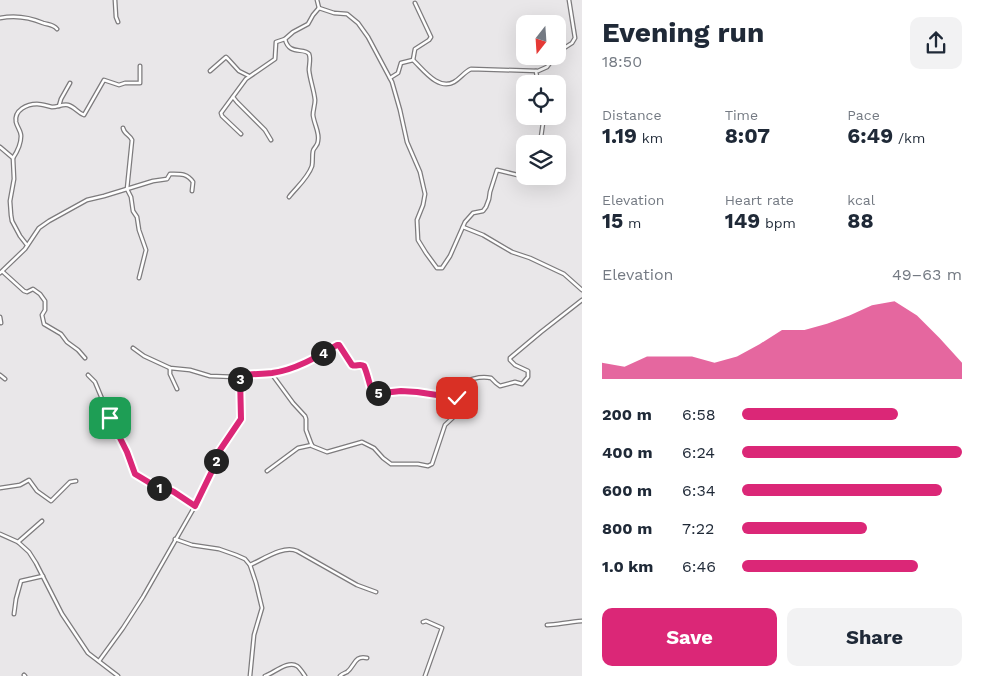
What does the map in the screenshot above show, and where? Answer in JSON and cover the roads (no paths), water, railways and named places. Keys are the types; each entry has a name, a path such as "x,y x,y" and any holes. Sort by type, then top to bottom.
{"street":[{"path":"115,0 118,22"},
{"path":"317,0 319,8"},
{"path":"566,47 572,44 574,38 569,0"},
{"path":"413,60 416,48 430,40 431,37 415,3"},
{"path":"241,134 221,115 223,110 249,76 275,58 275,42 285,39 310,22 319,8"},
{"path":"319,8 347,14 356,22 368,37 390,78 407,142 420,172 424,190 424,201 416,223 418,240 437,268 443,267 450,256 465,222 471,214 482,211 486,207 497,170 516,174"},
{"path":"0,18 17,16 55,26 58,29"},
{"path":"285,39 292,49 304,51 309,56 309,68 315,100 313,109 314,119 319,139 314,149 310,170 289,197"},
{"path":"210,71 226,57 239,71 249,76"},
{"path":"390,78 398,73 402,62 413,60"},
{"path":"413,60 434,80 445,83 454,82 471,69 536,71 548,65"},
{"path":"27,245 11,218 10,201 14,179 13,158 21,140 16,122 19,111 22,108 37,104 54,107 66,105 71,106 81,114 85,114 104,80 119,84 140,83 140,66"},
{"path":"536,71 537,75"},
{"path":"59,106 70,83"},
{"path":"233,97 265,130 271,140"},
{"path":"123,128 132,140 127,189 146,250 139,278"},
{"path":"0,147 13,158"},
{"path":"85,358 61,334 44,324 42,315 46,308 45,301 40,294 33,289 24,291 1,272 25,249 36,231 43,224 87,200 152,181 167,179 170,174 188,176 193,183 192,191"},
{"path":"463,227 483,235 512,252 564,274 582,290"},
{"path":"267,471 298,448 312,445 327,452 362,442 374,448 382,458 391,464 429,466 432,464 445,425 461,410 456,393 458,386 468,380 490,377 500,386 515,382 524,383 528,377 528,371 512,363 510,358 582,300"},
{"path":"0,317 1,323"},
{"path":"133,348 144,356 170,368 190,370 210,376 240,376 272,373 298,366 339,345 352,365 360,364 364,366 373,394 401,391 417,392 457,401"},
{"path":"170,368 170,374 177,389"},
{"path":"272,373 293,403 305,416 306,430 312,445"},
{"path":"0,375 5,380"},
{"path":"88,375 95,382 127,452 134,473 155,486 174,492 195,506"},
{"path":"99,662 139,604 195,506 220,450 241,419 240,376"},
{"path":"0,488 20,485 29,480 37,491 51,501 70,482 76,482"},
{"path":"18,542 42,521"},
{"path":"0,534 18,542 29,552 66,621 88,653 118,676"},
{"path":"175,539 219,549 245,559 250,565 262,608 254,635 250,676"},
{"path":"250,565 292,549 357,585 376,592"},
{"path":"14,614 21,581 43,576"},
{"path":"422,622 426,621 442,628 425,676"},
{"path":"547,625 554,626 562,623 582,621"},
{"path":"340,676 348,671 357,660 362,657 367,658"},
{"path":"265,676 292,664 297,666 305,676"}]}
